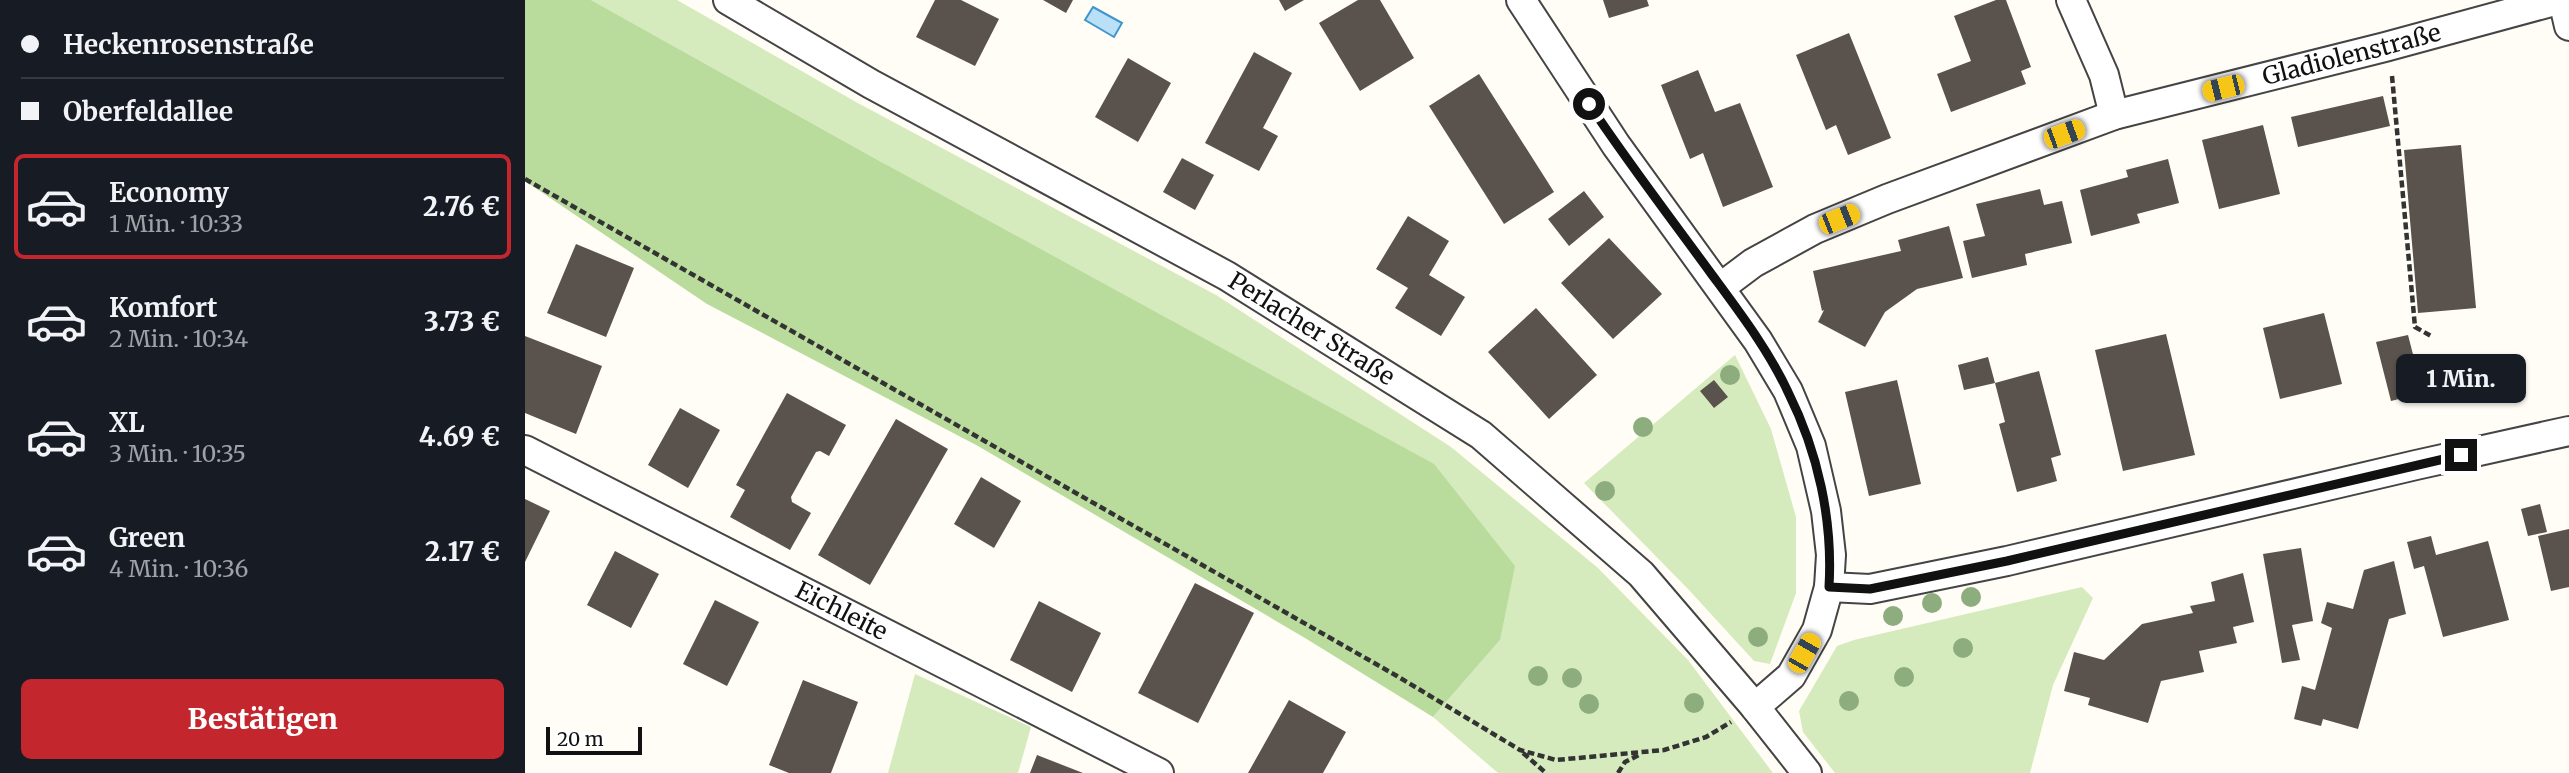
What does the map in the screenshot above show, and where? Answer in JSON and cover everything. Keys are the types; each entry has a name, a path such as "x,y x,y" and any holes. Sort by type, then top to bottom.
{"street":[{"name":"Perlacher Straße","path":"728,0 871,84 1227,276 1481,435 1641,575 1755,707 1807,773"},
{"path":"1521,0 1616,145 1758,341 1788,391 1811,446 1826,511 1831,555 1829,587 1817,630 1791,676 1755,707"},
{"path":"2071,0 2104,75 2114,115"},
{"path":"2561,0 2569,26"},
{"name":"Gladiolenstraße","path":"1721,287 1753,263 1815,229 1887,199 2114,115 2561,0"},
{"path":"1829,587 1870,589 2007,561 2569,431"},
{"name":"Eichleite","path":"525,450 1159,773"}],"path":[{"path":"2385,47 2394,85 2415,327 2431,336"},
{"path":"525,179 1385,669 1520,750 1546,773"},
{"path":"1520,750 1556,760 1664,750 1706,737 1755,707"},
{"path":"1618,773 1625,762 1644,752"}],"green space":[{"path":"525,0 591,0 1434,464 1515,566 1500,640 1433,717 1305,638 978,446 707,304 525,181"},
{"path":"591,0 677,0 856,102 1216,295 1451,447 1598,568 1688,660 1773,773 1498,773 1433,717 1500,640 885,164"},
{"path":"1735,355 1771,429 1796,517 1796,593 1770,664 1754,661 1584,483"},
{"path":"2082,587 2093,598 2053,685 2030,773 1835,773 1803,732 1799,711 1837,646"},
{"path":"915,674 1031,727 1018,773 888,773"}],"water":[{"path":"1093,7 1122,23 1114,37 1085,20"}],"building":[{"path":"935,0 961,0 999,19 975,66 916,37"},
{"path":"1043,0 1073,0 1066,13"},
{"path":"1279,0 1304,0 1285,11"},
{"path":"1358,0 1380,0 1414,58 1360,91 1319,23"},
{"path":"1603,0 1647,0 1649,6 1609,18"},
{"path":"1996,0 2006,0 2031,67 2021,71 2026,84 1951,112 1937,74 1971,61 1954,16"},
{"path":"1849,33 1891,138 1848,155 1836,125 1826,130 1796,55"},
{"path":"1254,52 1292,73 1263,128 1278,136 1259,171 1205,143"},
{"path":"1128,58 1171,83 1138,142 1095,117"},
{"path":"1698,70 1715,112 1740,103 1773,187 1723,207 1703,153 1690,159 1661,85"},
{"path":"1479,74 1554,192 1504,224 1429,106"},
{"path":"2383,96 2390,126 2298,147 2291,117"},
{"path":"2263,125 2280,194 2219,209 2202,140"},
{"path":"2461,145 2476,308 2418,313 2404,150"},
{"path":"1182,158 1214,175 1195,210 1163,192"},
{"path":"2168,159 2179,203 2137,214 2140,223 2091,236 2080,190 2128,177 2126,170"},
{"path":"2040,189 2044,205 2062,201 2072,243 2025,254 2027,265 1972,278 1963,241 1985,236 1976,204"},
{"path":"1584,191 1604,217 1569,246 1548,219"},
{"path":"1408,216 1449,241 1429,275 1465,297 1441,336 1395,308 1408,288 1376,269"},
{"path":"1949,226 1963,278 1917,289 1885,312 1865,347 1818,322 1824,310 1822,311 1813,271 1901,251 1898,240"},
{"path":"1609,238 1662,294 1613,339 1561,283"},
{"path":"576,244 634,268 606,337 547,313"},
{"path":"1536,308 1597,375 1549,419 1488,352"},
{"path":"2324,313 2342,384 2280,399 2263,328"},
{"path":"2166,334 2195,455 2123,471 2095,350"},
{"path":"2408,335 2423,393 2391,401 2376,342"},
{"path":"525,336 602,366 576,434 525,413"},
{"path":"1988,357 1995,383 1964,390 1958,365"},
{"path":"2039,371 2061,455 2051,458 2057,481 2017,492 1999,424 2005,422 1995,383"},
{"path":"1714,380 1728,397 1714,408 1700,391"},
{"path":"1897,380 1921,484 1869,496 1845,392"},
{"path":"787,393 846,425 829,456 820,451 816,452 791,497 792,502 811,513 790,550 730,517 745,490 736,485"},
{"path":"680,408 720,430 688,488 648,465"},
{"path":"896,419 948,449 870,585 818,555"},
{"path":"981,477 1021,501 994,548 954,524"},
{"path":"525,499 550,511 525,562"},
{"path":"2540,504 2547,532 2528,536 2521,509"},
{"path":"2569,529 2569,587 2551,591 2538,536"},
{"path":"2431,536 2436,555 2488,541 2509,620 2443,637 2424,566 2414,569 2407,542"},
{"path":"2301,548 2313,621 2292,625 2300,660 2282,663 2263,554"},
{"path":"615,551 659,574 631,628 587,605"},
{"path":"2394,561 2406,614 2389,619 2358,729 2323,719 2321,726 2294,719 2302,686 2315,690 2332,628 2321,623 2327,602 2353,609 2364,570"},
{"path":"2243,573 2254,622 2233,627 2237,643 2199,651 2204,672 2161,681 2148,723 2088,705 2090,698 2064,691 2074,652 2104,660 2142,624 2193,613 2190,606 2215,601 2211,582"},
{"path":"1195,583 1254,613 1198,723 1138,693"},
{"path":"715,600 759,622 727,686 683,664"},
{"path":"1039,601 1101,633 1072,692 1010,660"},
{"path":"803,680 858,702 831,773 789,773 769,765"},
{"path":"1289,700 1346,732 1323,773 1248,773"},
{"path":"1037,755 1083,773 1030,773"}],"route":[{"path":"1589,104 1721,287 1788,391 1811,446 1826,511 1831,555 1829,587 1870,589 2007,561 2461,455"}]}
